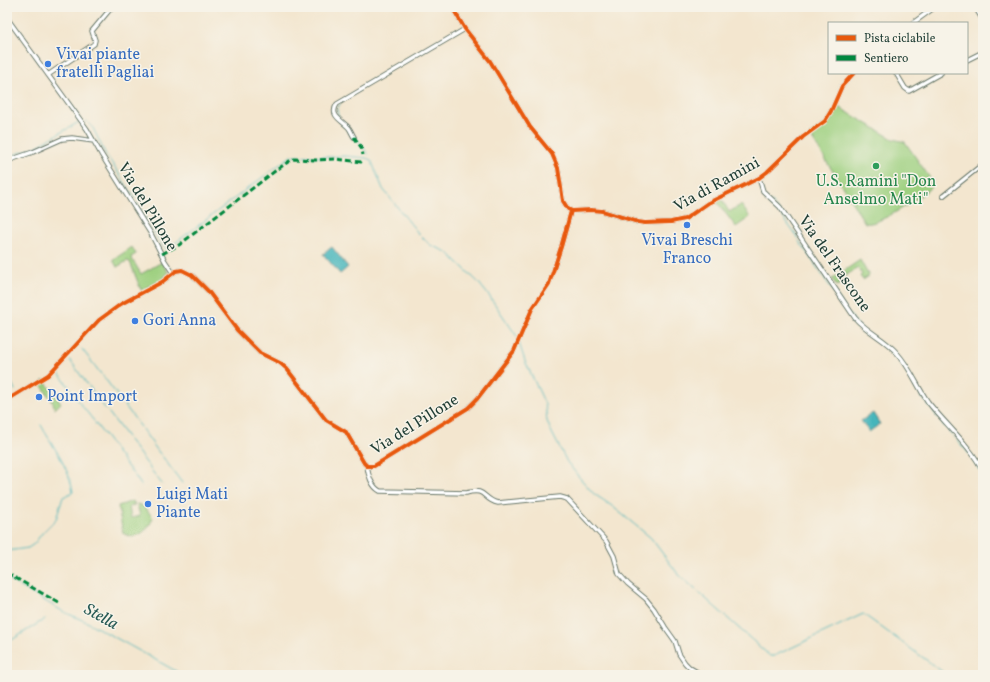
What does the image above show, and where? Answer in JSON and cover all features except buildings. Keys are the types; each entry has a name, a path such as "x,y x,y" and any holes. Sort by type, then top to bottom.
{"street":[{"path":"48,75 94,44 95,40 92,31 112,7"},
{"path":"452,7 465,29 490,61 532,129 552,154 558,168 563,201 566,208 571,211"},
{"path":"914,22 935,7"},
{"path":"975,7 983,20"},
{"name":"Via del Pillone","path":"7,18 85,125 136,208 173,273 182,270 193,276 208,291 233,326 262,355 284,366 326,420 346,432 367,466 376,489 380,491 464,493 478,491 491,501 498,503 560,497 567,499 606,541 614,556 619,574 654,608 675,641 679,654 685,663 690,668 702,675"},
{"path":"354,137 348,127 335,114 334,109 337,104 465,29"},
{"path":"968,60 983,52"},
{"name":"Via di Ramini","path":"571,211 602,212 638,222 661,223 687,218 708,203 759,178 780,161 807,134 825,121 842,86 853,74"},
{"path":"897,74 905,88 909,91 939,74"},
{"path":"7,161 33,152 62,139 72,138 94,141"},
{"path":"943,196 983,164"},
{"name":"Via del Frascone","path":"759,178 763,191 780,207 855,318 868,331 889,345 901,357 928,401 944,422 970,451 983,471"},
{"name":"Via del Pillone","path":"367,466 377,464 468,408 482,393 516,347 532,309 552,279 571,211"},
{"path":"7,400 48,375 99,320 121,304 162,282 173,273"}],"green space":[{"name":"U.S. Ramini \"Don Anselmo Mati\"","path":"837,106 893,139 905,142 932,181 932,186 900,210 880,220 865,223 810,135 831,120"},
{"path":"720,200 723,201 729,212 741,205 750,217 736,227 717,202"},
{"path":"132,247 136,254 131,257 141,274 162,262 168,272 166,275 156,283 141,290 130,262 127,261 117,267 113,260"},
{"path":"860,260 869,276 863,280 860,276 862,274 858,268 843,277 845,281 837,286 832,279"},
{"path":"44,380 61,403 55,409 41,384"},
{"path":"133,501 135,505 129,507 131,518 140,516 137,504 140,504 153,518 145,530 133,536 123,533 118,506"}],"water":[{"path":"332,247 348,267 340,274 323,254"},
{"path":"873,413 880,424 869,432 861,421"}],"waterway":[{"path":"7,14 14,25"},
{"path":"338,116 337,109 340,104"},
{"path":"86,121 93,128 105,153 135,198"},
{"path":"7,157 34,148 79,122"},
{"path":"355,136 368,154"},
{"path":"137,203 162,245 167,249 291,156 345,156 366,158 371,160 383,189 418,233 430,245 447,252 478,282 518,338"},
{"path":"772,202 798,238"},
{"path":"799,241 849,314 862,330"},
{"path":"868,335 897,358 902,363 909,376"},
{"path":"519,343 525,361 545,404 547,421 551,431 567,462 579,477 594,494 612,506 651,538 678,574 770,656 774,656 863,614 947,675"},
{"path":"82,349 101,374"},
{"path":"70,360 87,384"},
{"path":"58,372 74,394"},
{"path":"7,373 15,390"},
{"path":"103,376 121,400"},
{"path":"911,379 920,393"},
{"path":"89,386 107,411"},
{"path":"921,396 926,402"},
{"path":"75,397 94,421"},
{"path":"123,403 141,427"},
{"path":"928,404 938,418"},
{"path":"109,413 127,437"},
{"path":"940,421 955,438"},
{"path":"95,423 114,448"},
{"path":"7,551 28,548 34,544 56,519 63,497 73,492 64,466 41,425"},
{"path":"142,429 160,454"},
{"path":"129,440 147,464"},
{"path":"957,440 973,458 981,472"},
{"path":"115,450 133,474"},
{"path":"162,456 182,483"},
{"path":"148,466 162,484"},
{"path":"135,476 141,485"},
{"name":"Stella","path":"7,579 64,612 87,622 183,675"},
{"path":"7,643 45,619"}],"marked path":[{"path":"354,137 361,147 363,155"},
{"path":"162,254 179,245 291,160 336,159 361,162 364,160"},
{"path":"7,573 59,603 58,605"}],"cycle path":[{"path":"452,7 465,29 490,61 530,127 552,154 558,168 563,201 568,209 572,211 602,211 645,223 671,222 685,219 708,203 759,178 767,172 803,137 825,121 842,86 853,74"},
{"path":"7,400 48,375 99,320 121,304 162,282 176,271 182,270 192,275 208,291 237,330 260,353 280,363 287,369 326,420 346,432 364,463 367,466 374,466 468,408 477,399 514,351 532,309 549,284 571,211"}],"place":[{"name":"Vivai piante fratelli Pagliai","path":"48,64"},
{"name":"U.S. Ramini \"Don Anselmo Mati\"","path":"876,166"},
{"name":"Vivai Breschi Franco","path":"687,225"},
{"name":"Gori Anna","path":"135,321"},
{"name":"Point Import","path":"39,397"},
{"name":"Luigi Mati Piante","path":"148,504"}]}
